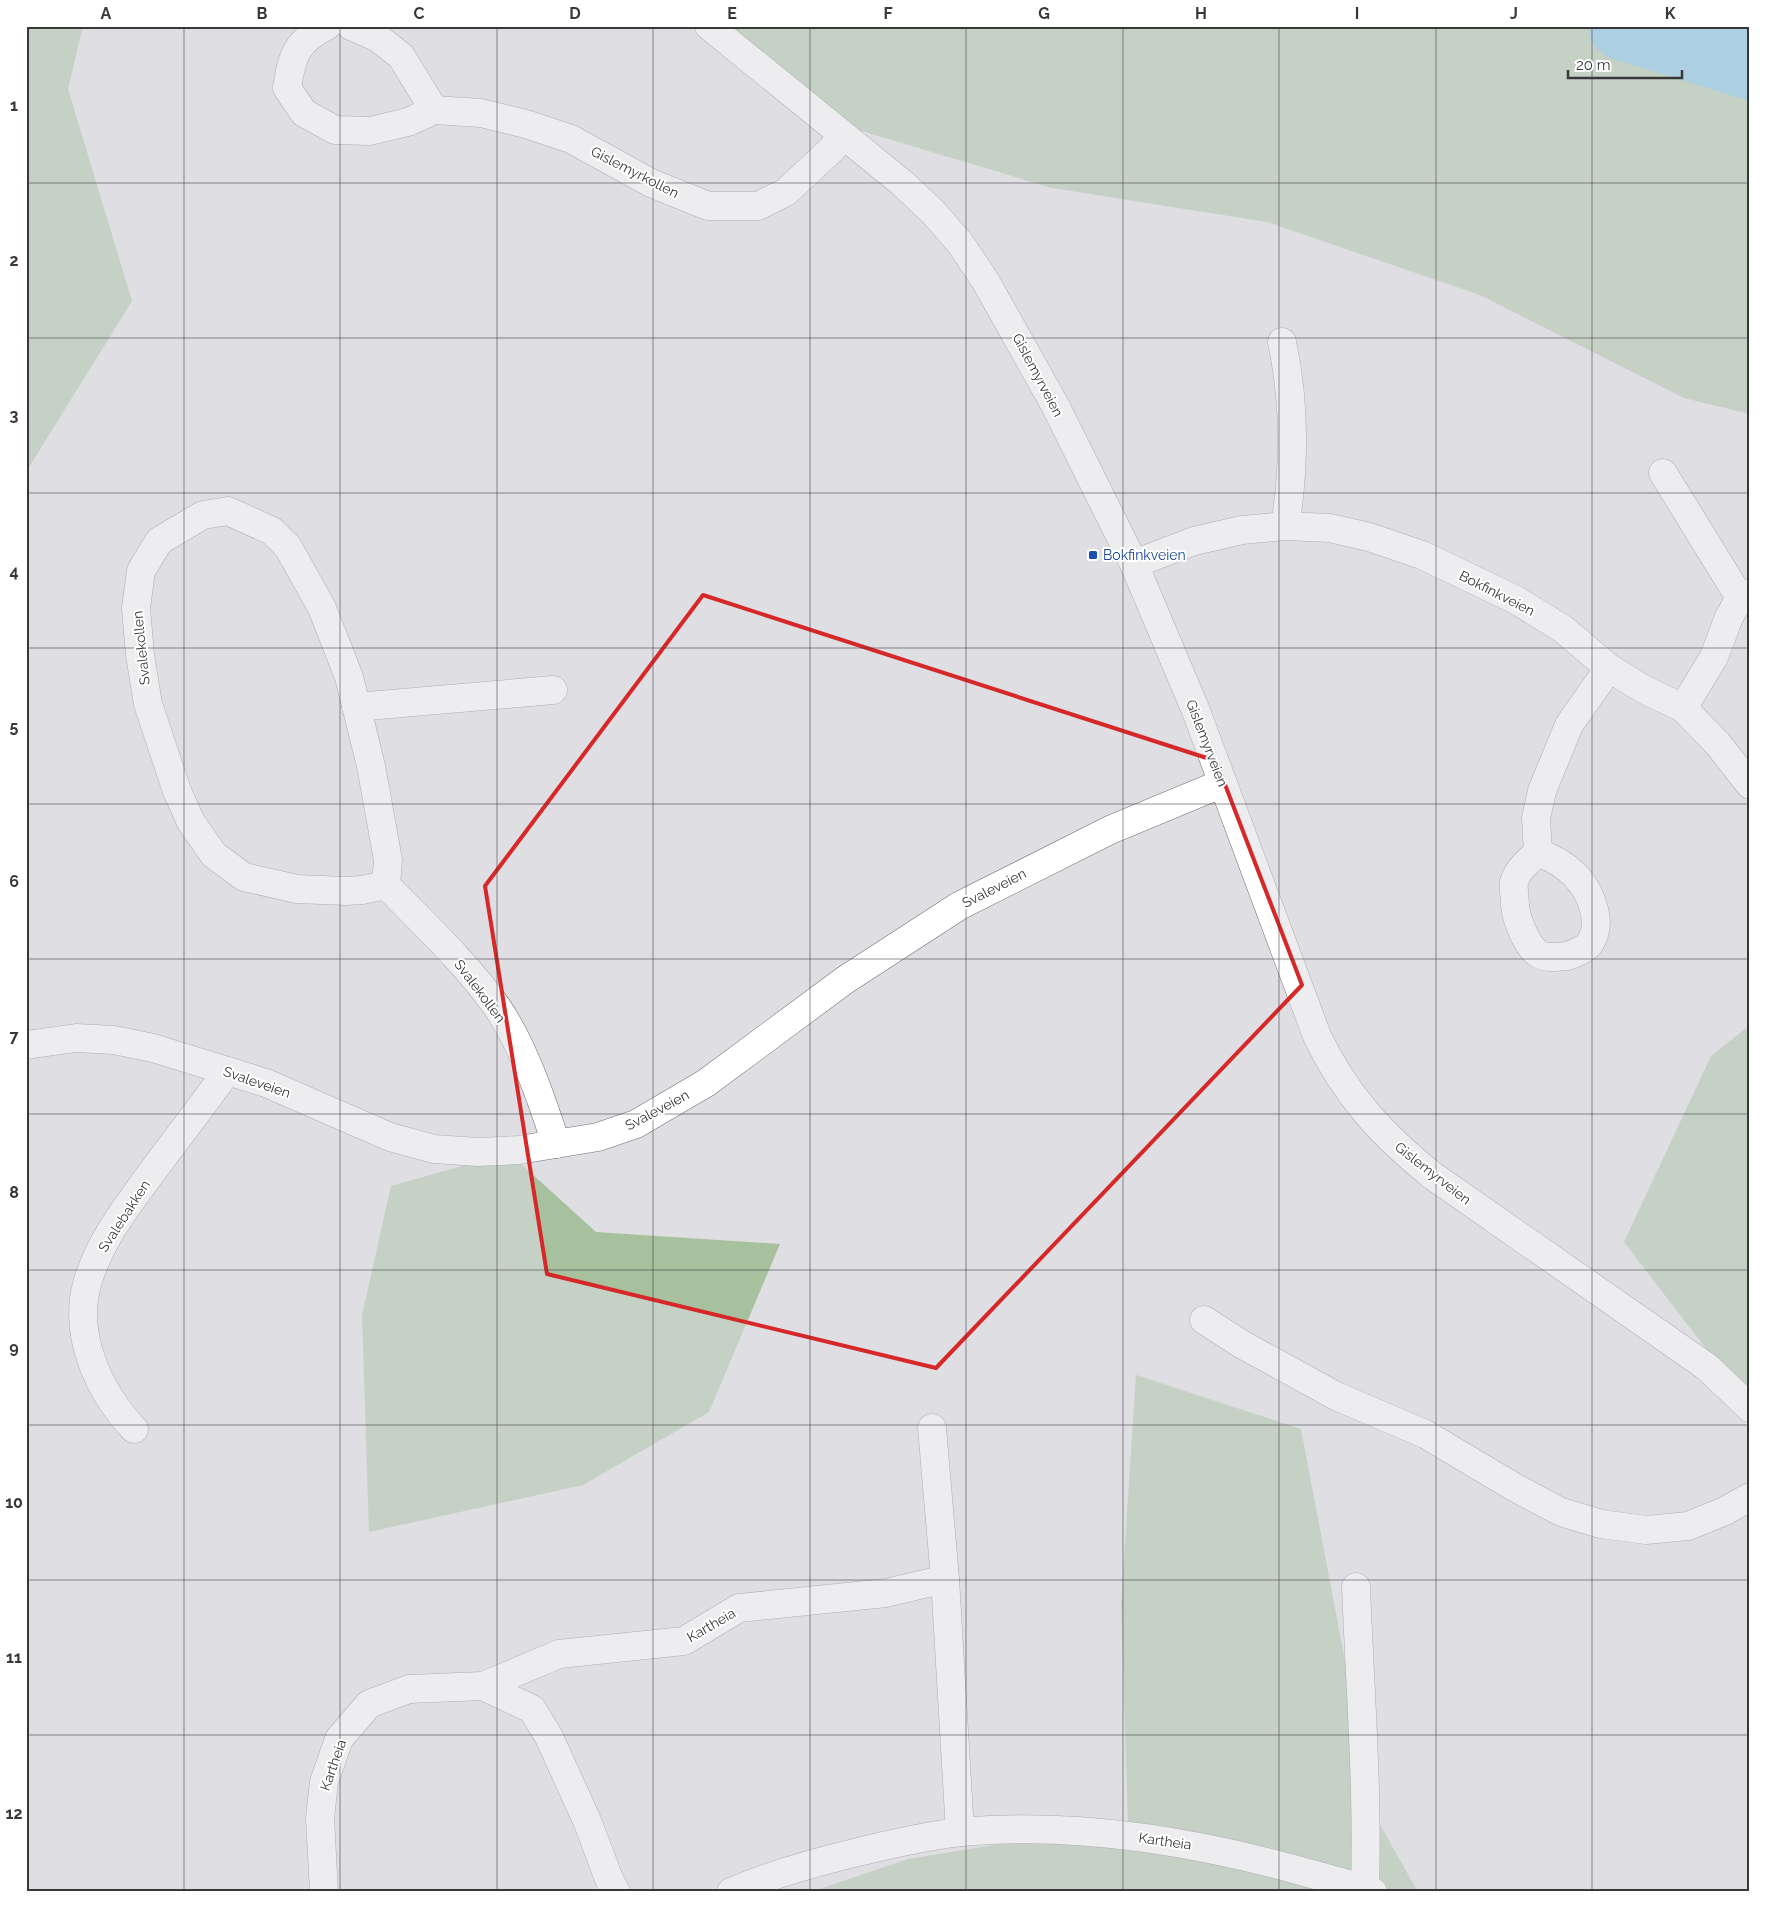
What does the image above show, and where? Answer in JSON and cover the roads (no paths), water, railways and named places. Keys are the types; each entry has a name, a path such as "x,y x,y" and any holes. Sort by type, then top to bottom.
{"street":[{"name":"Gislemyrkollen","path":"327,26 300,44 291,62 287,88 304,113 335,130 370,131 408,122 434,110 482,113 526,124 571,139 651,183 708,206 758,206 786,192 832,150 842,135"},
{"path":"351,26 378,38 401,56 434,110"},
{"name":"Gislemyrveien","path":"709,26 900,182 933,212 960,243 986,282 1056,407 1134,564 1224,783 1317,1036 1331,1066 1350,1094 1373,1122 1402,1152 1432,1176 1707,1367 1750,1408"},
{"path":"1282,342 1293,431 1293,464 1285,526"},
{"path":"1662,473 1745,596 1729,617 1714,657 1683,708"},
{"name":"Svalekollen","path":"386,885 346,891 297,889 244,877 214,855 191,822 177,791 148,704 140,655 136,608 141,571 159,541 203,515 228,512 272,531 288,548 322,608 349,677 371,766 388,860 386,885 469,972 498,1008 520,1049 536,1085 556,1144"},
{"name":"Bokfinkveien","path":"1134,564 1194,541 1242,530 1285,526 1330,528 1369,537 1422,555 1516,600 1563,629 1609,668 1645,690 1683,708 1718,744 1750,785"},
{"path":"1538,853 1536,818 1542,791 1570,725 1609,668"},
{"path":"356,707 553,690"},
{"name":"Svaleveien","path":"26,1045 76,1038 114,1040 153,1048 266,1082 390,1137 434,1149 478,1152 519,1150 598,1137 636,1124 706,1083 845,980 959,906 1110,830 1224,783"},
{"name":"Svalebakken","path":"134,1429 120,1414 105,1391 88,1351 83,1319 87,1285 99,1251 123,1212 227,1071"},
{"path":"1204,1320 1244,1345 1336,1396 1425,1434 1514,1487 1561,1512 1601,1524 1646,1530 1688,1526 1725,1511 1750,1497"},
{"path":"932,1428 945,1580 960,1832"},
{"name":"Kartheia","path":"324,1892 320,1818 324,1782 339,1739 369,1704 409,1689 483,1686 559,1654 684,1641 739,1608 886,1593 945,1580"},
{"name":"Kartheia","path":"731,1892 763,1878 824,1860 894,1843 960,1832 1009,1830 1065,1830 1137,1837 1200,1846 1261,1860 1369,1890 1364,1719 1356,1587"},
{"name":"Kartheia","path":"483,1686 532,1709 549,1737 588,1823 609,1879 616,1892"}],"waterway":[{"path":"1623,26 1750,65"}],"place":[{"name":"Bokfinkveien","path":"1093,555"}]}
